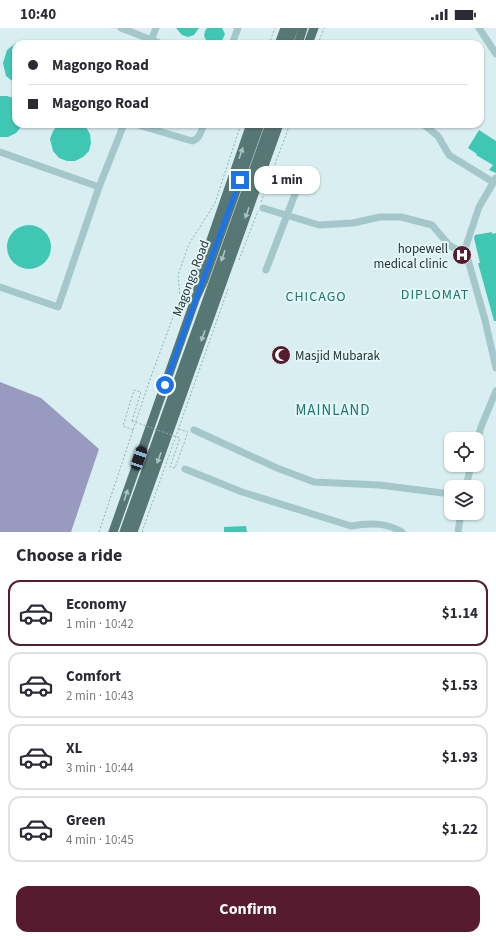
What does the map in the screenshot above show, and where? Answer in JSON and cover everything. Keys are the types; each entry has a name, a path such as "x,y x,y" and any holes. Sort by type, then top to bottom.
{"main road":[{"path":"280,40 285,28"},
{"path":"290,40 294,28"},
{"path":"299,40 303,28"},
{"path":"310,40 314,28"},
{"path":"196,297 199,275 250,128"},
{"name":"Magongo Road","path":"113,532 196,297 204,280 259,128"},
{"path":"124,532 269,128"},
{"path":"133,532 278,128"}],"street":[{"path":"121,28 147,40"},
{"path":"152,40 156,28"},
{"path":"234,40 238,28"},
{"path":"479,28 496,54"},
{"path":"0,287 58,307 99,187 122,128"},
{"path":"148,128 192,141 198,139 203,128"},
{"path":"428,128 438,136 449,155 494,180 479,207 465,249 485,320 496,368"},
{"path":"0,152 99,187"},
{"path":"266,270 297,189 294,173"},
{"path":"263,208 319,225 353,223 380,217 401,217 432,224 449,246 465,249"},
{"path":"480,432 496,392"},
{"path":"194,430 277,468 314,482 379,485 444,493"},
{"path":"185,469 242,492 351,526 367,523 391,526 402,532"},
{"path":"458,532 460,520"}],"path":[{"path":"270,40 275,28"},
{"path":"320,40 324,28"},
{"path":"99,532 133,430 180,298 178,275 189,244 215,203 240,128"},
{"path":"237,265 288,128"},
{"path":"142,532 230,286"},
{"path":"133,430 123,426 134,390 141,392 132,421 180,438 170,467 175,468 188,432 179,429"}],"shaded area":[{"path":"0,382 41,398 99,449 71,532 0,532"}],"building":[{"path":"176,28 199,28 194,35 188,37 182,35"},
{"path":"207,28 222,28 225,34 222,40 206,40 204,36"},
{"path":"12,46 12,81 6,76 3,63 7,50"},
{"path":"0,96 7,96 12,98 12,128 20,128 16,133 8,137 0,137"},
{"path":"56,128 87,128 90,134 91,143 89,151 83,157 75,161 67,161 59,158 53,151 50,139"},
{"path":"479,130 496,141 496,173 489,170 493,165 476,155 477,154 468,148"},
{"path":"25,225 33,225 45,231 51,243 51,251 45,263 33,269 25,269 13,263 7,251 7,243 13,231"},
{"path":"492,232 492,234 496,233 496,321 494,321 478,263 480,263 474,238 475,235"},
{"path":"246,526 247,532 224,532 224,527"}],"place":[{"name":"hopewell medical clinic","path":"462,255"},
{"name":"Masjid Mubarak","path":"281,355"}],"district":[{"name":"DIPLOMAT","path":"435,294"},
{"name":"CHICAGO","path":"316,296"},
{"name":"MAINLAND","path":"333,410"}],"route":[{"path":"165,385 240,180"}]}
